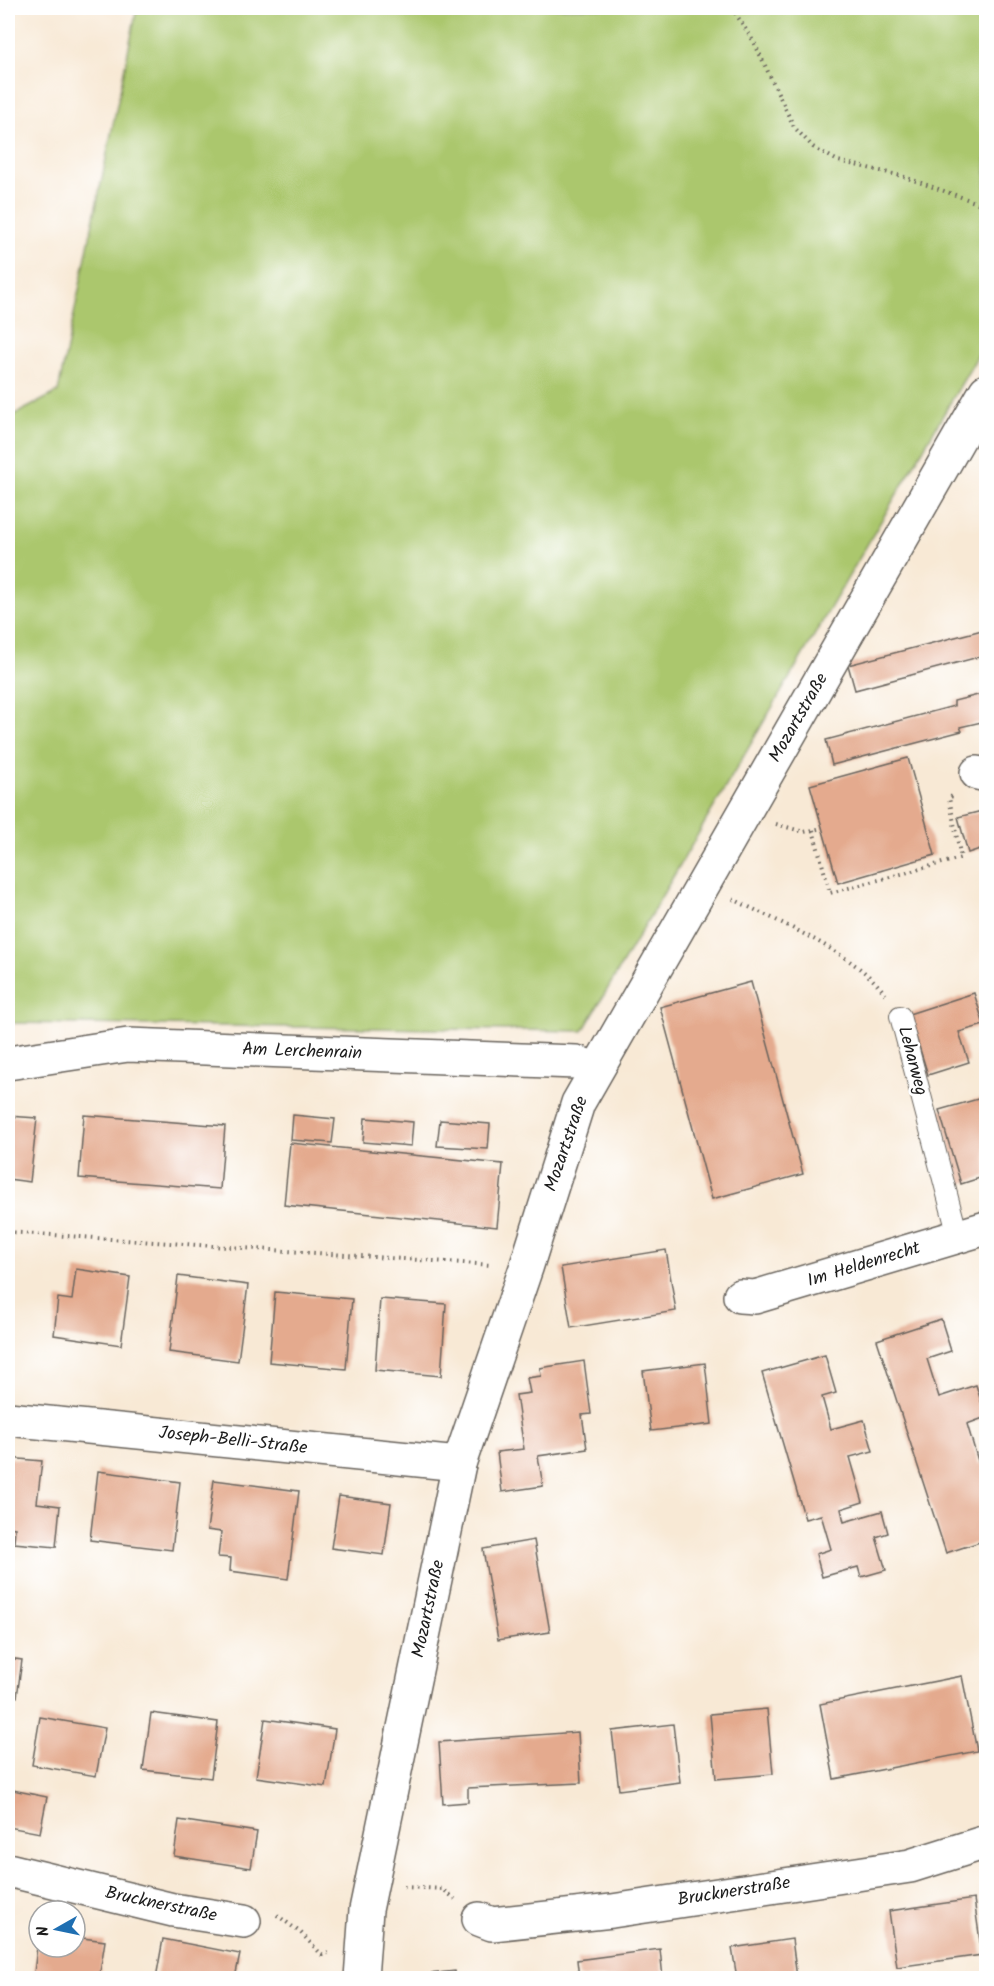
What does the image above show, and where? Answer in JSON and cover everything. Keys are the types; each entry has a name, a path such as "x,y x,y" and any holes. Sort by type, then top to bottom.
{"street":[{"name":"Mozartstraße","path":"361,1978 366,1910 459,1464 526,1268 578,1103 987,392"},
{"name":"Am Lerchenrain","path":"8,1063 128,1045 576,1062 596,1069"},
{"name":"Im Heldenrecht","path":"740,1296 755,1297 972,1232"},
{"name":"Joseph-Belli-Straße","path":"8,1419 459,1464"},
{"name":"Brucknerstraße","path":"479,1919 492,1924 601,1912 910,1866 987,1842"},
{"name":"Brucknerstraße","path":"8,1870 173,1910 259,1917"}],"lane":[{"name":"Leharweg","path":"900,1016 972,1232"}],"path":[{"path":"732,8 754,42 794,127 813,147 838,161 902,176 987,206"},
{"path":"813,830 830,893 960,858 950,798 982,774"},
{"path":"778,825 804,832 822,828"},
{"name":"Leharweg","path":"703,883 839,955 874,979 900,1016"},
{"path":"8,1232 526,1268"},
{"path":"406,1887 443,1889 479,1919"},
{"path":"259,1917 301,1933 322,1955 328,1954 330,1944"}],"green space":[{"path":"137,8 986,8 986,346 984,345 583,1031 8,1023 8,418 58,392"}],"building":[{"path":"986,629 986,655 855,690 848,665"},
{"path":"986,693 986,721 960,727 962,731 832,765 826,740 954,706 954,701"},
{"path":"908,758 935,855 838,883 810,785"},
{"path":"986,810 986,847 968,853 958,817"},
{"path":"751,982 803,1174 712,1199 660,1007"},
{"path":"974,993 984,1025 959,1032 969,1062 928,1075 909,1014"},
{"path":"985,1097 986,1176 961,1184 939,1110"},
{"path":"84,1115 225,1126 220,1189 79,1178"},
{"path":"293,1115 335,1119 332,1143 291,1140"},
{"path":"8,1116 37,1118 30,1182 8,1179"},
{"path":"365,1118 413,1122 411,1146 363,1142"},
{"path":"440,1120 490,1124 488,1149 437,1146"},
{"path":"290,1143 503,1164 497,1227 284,1205"},
{"path":"666,1250 676,1311 571,1328 561,1267"},
{"path":"8,1262 14,1262 9,1328 8,1327"},
{"path":"76,1269 130,1277 121,1345 54,1335 58,1298 72,1300"},
{"path":"178,1276 248,1285 238,1361 169,1352"},
{"path":"275,1292 352,1299 346,1369 269,1362"},
{"path":"380,1299 446,1304 441,1376 375,1370"},
{"path":"941,1319 951,1351 927,1359 939,1397 976,1385 986,1417 967,1424 979,1464 986,1462 986,1512 984,1513 986,1540 946,1553 877,1340"},
{"path":"825,1355 836,1393 822,1397 831,1429 864,1420 873,1451 850,1457 863,1502 841,1509 844,1522 882,1511 888,1533 876,1537 886,1570 861,1577 858,1567 822,1577 816,1554 831,1549 821,1515 805,1519 762,1373"},
{"path":"584,1361 591,1414 582,1415 587,1449 538,1456 543,1486 502,1492 497,1452 524,1449 516,1395 530,1393 527,1378 541,1376 540,1368"},
{"path":"705,1363 712,1424 651,1431 643,1371"},
{"path":"8,1458 42,1461 37,1503 60,1506 56,1547 14,1543 15,1528 8,1527"},
{"path":"98,1471 180,1482 172,1550 90,1540"},
{"path":"214,1480 299,1491 288,1579 230,1571 231,1558 218,1557 221,1532 207,1530"},
{"path":"339,1496 391,1503 384,1555 331,1548"},
{"path":"534,1540 550,1632 498,1640 483,1549"},
{"path":"8,1658 22,1660 17,1697 10,1696 9,1703"},
{"path":"962,1676 977,1751 834,1779 820,1704"},
{"path":"767,1709 773,1774 716,1779 710,1714"},
{"path":"151,1713 218,1722 211,1778 143,1770"},
{"path":"40,1717 105,1728 96,1776 32,1765"},
{"path":"265,1719 335,1729 326,1787 256,1777"},
{"path":"673,1724 680,1782 619,1790 612,1731"},
{"path":"578,1732 581,1783 468,1788 468,1802 443,1804 439,1742"},
{"path":"8,1789 47,1797 40,1833 8,1827"},
{"path":"179,1820 257,1832 251,1868 174,1856"},
{"path":"974,1899 982,1955 897,1967 889,1911"},
{"path":"87,1939 105,1941 99,1978 72,1978 34,1973 36,1959 87,1959"},
{"path":"163,1939 240,1954 235,1978 156,1978"},
{"path":"792,1939 797,1978 737,1978 732,1948"},
{"path":"660,1949 663,1978 579,1978 577,1960"},
{"path":"455,1971 456,1978 402,1978 402,1977"}]}
